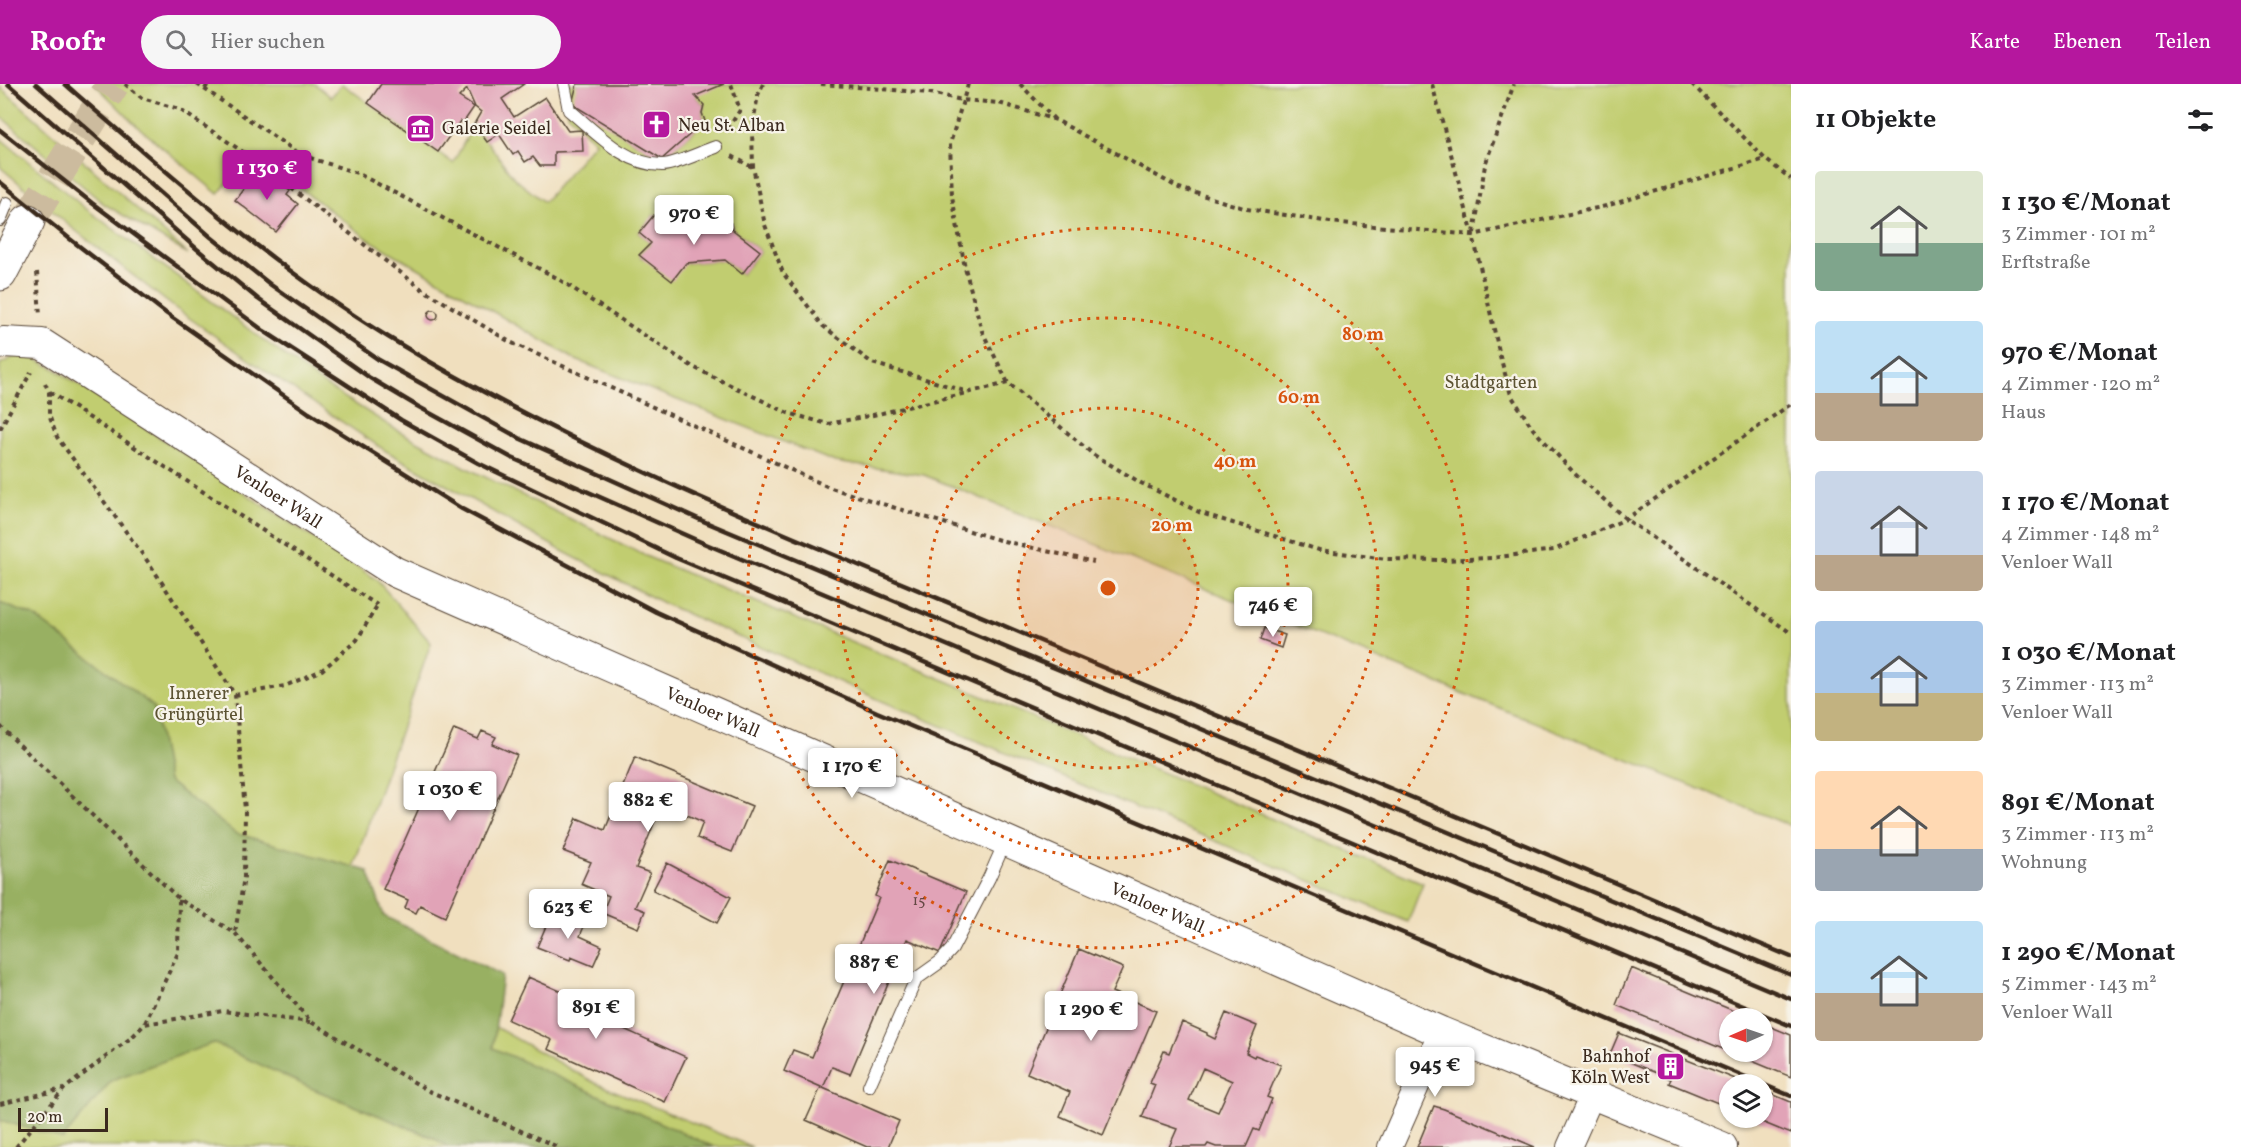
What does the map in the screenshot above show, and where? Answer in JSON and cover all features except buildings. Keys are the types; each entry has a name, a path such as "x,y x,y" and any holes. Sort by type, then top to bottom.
{"main road":[{"path":"0,274 12,215"}],"street":[{"name":"Venloer Wall","path":"0,344 3,342 42,344 395,572 1441,1032 1722,1147"},
{"path":"1390,1147 1441,1032"},
{"path":"1569,1147 1593,1093"}],"lane":[{"path":"564,84 569,110 637,162 664,165 716,147"},
{"path":"869,1086 916,980 940,962 952,949 1006,840"}],"path":[{"path":"125,84 142,98 179,109 252,158 422,289 510,342 831,488 999,540 1095,562"},
{"path":"197,84 301,155 357,173 557,278 693,367 788,413 828,424 1008,383"},
{"path":"205,89 208,84"},
{"path":"716,147 741,110 731,84"},
{"path":"764,84 759,95 752,129 753,167 765,225 783,273 823,326 872,363 969,393"},
{"path":"821,84 930,93 962,100 999,103 1056,120 1179,188 1247,209 1330,222 1473,235 1606,206 1765,159"},
{"path":"968,84 950,144 952,196 965,268 982,331 1008,383 1094,455 1141,483 1201,513 1319,550 1386,559 1491,558 1554,550 1626,519 1791,404"},
{"path":"1020,84 1056,120"},
{"path":"1432,84 1473,235 1511,395 1533,429 1576,475 1626,519 1791,633"},
{"path":"1473,235 1485,165 1514,84"},
{"path":"1692,84 1765,159 1791,179"},
{"path":"42,344 45,382 49,392 49,415 57,437 151,566 235,695 245,810 244,876 235,933"},
{"path":"49,392 377,605"},
{"path":"235,695 285,686 322,670 357,640 395,572"},
{"path":"0,726 179,899 235,933 311,1022 429,1091 558,1147"},
{"path":"16,1147 64,1089 132,1037 145,1024 178,953 179,899"},
{"path":"145,1024 223,1011 311,1022"},
{"path":"0,1104 64,1089"}],"green space":[{"name":"Stadtgarten","path":"95,84 315,84 331,97 342,84 453,163 474,124 514,178 544,202 595,142 568,114 562,84 622,84 612,128 662,159 705,121 702,113 704,105 696,97 690,84 1791,84 1791,826 924,475 835,462 576,360 370,240 297,186 245,163 218,194 137,126","holes":["654,215 669,227 731,223 732,229 760,251 742,274 725,260 686,263 642,258 639,255 651,243 639,233"]},
{"path":"0,87 188,254 104,204 0,116"},
{"path":"0,138 85,208 323,384 395,429 469,469 650,558 1423,883 1408,922 882,701 665,604 564,552 386,451 175,308 71,227 0,167"},
{"name":"Innerer Grüngürtel","path":"21,353 52,367 376,579 431,643 330,934 595,1083 752,1147 0,1147 0,364"},
{"path":"0,603 34,616 154,707 168,781 235,833 368,871 384,916 502,975 493,1048 714,1147 448,1147 434,1138 313,1089 213,1043 112,1080 63,1139 0,1120"}],"tunnel":[{"path":"28,221 113,84"}],"railway":[{"path":"8,84 197,249 258,299 370,378 512,458 701,542 1791,999"},
{"path":"36,84 211,237 271,285 379,360 521,439 703,521 1791,975"},
{"path":"65,84 182,185 303,280 388,337 537,420 614,458 770,528 1791,957"},
{"path":"0,130 92,203 264,331 401,420 478,463 676,558 1791,1026"},
{"path":"0,182 167,314 309,413 462,509 656,612 877,712 1791,1096"}],"place":[{"name":"Neu St. Alban","path":"657,125"},
{"name":"Galerie Seidel","path":"421,128"},
{"name":"Bahnhof Köln West","path":"1671,1066"}]}
